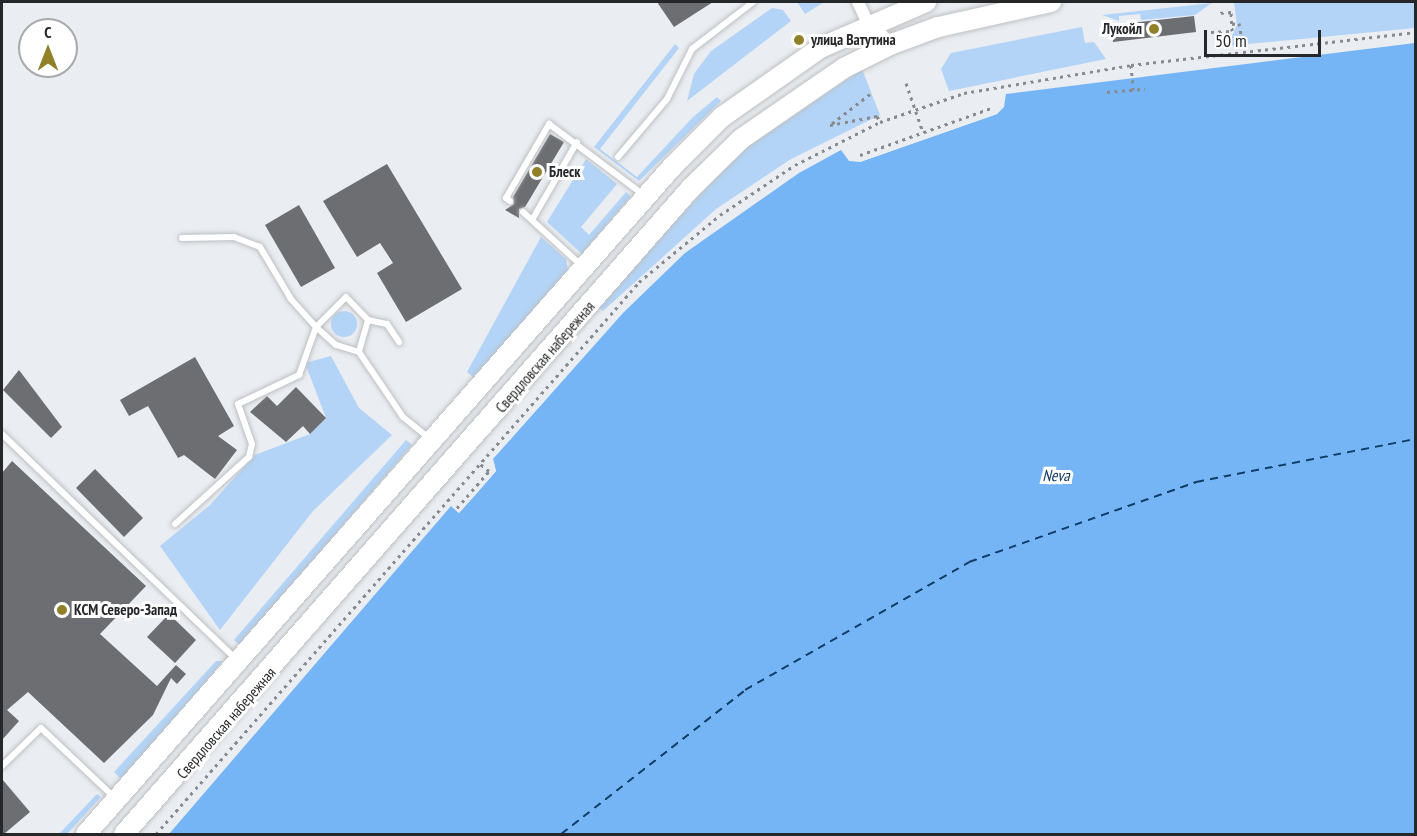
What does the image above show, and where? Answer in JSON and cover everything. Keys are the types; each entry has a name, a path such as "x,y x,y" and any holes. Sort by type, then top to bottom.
{"main road":[{"name":"Свердловская набережная","path":"86,834 118,801 239,663 645,195 722,117 820,48 868,23 926,2"},
{"name":"Свердловская набережная","path":"124,834 690,189 789,103 892,45 938,27 1051,2"}],"street":[{"path":"858,2 868,23 892,45"}],"lane":[{"path":"618,157 667,99 692,50 753,2"},
{"path":"510,201 506,198 549,124 577,142 645,195"},
{"path":"532,220 577,142"},
{"path":"523,212 584,267"},
{"path":"182,238 234,237 260,247 291,299 336,345 359,352 403,417 432,441"},
{"path":"176,524 249,457 252,444 238,404 299,375 316,327 346,297 368,320 387,324 399,342"},
{"path":"359,352 368,320"},
{"path":"2,435 239,663"},
{"path":"2,766 42,728 118,801"}],"path":[{"path":"1211,32 1232,31 1231,12 1219,13"},
{"path":"1232,24 1239,23 1244,52"},
{"path":"156,834 478,463 639,282 681,246 795,165 880,122 915,109 1013,83 1131,65 1416,32"},
{"path":"1131,65 1133,90"},
{"path":"906,83 923,132"},
{"path":"1107,92 1144,89"},
{"path":"870,94 830,124 877,116 880,122"},
{"path":"860,155 994,107"},
{"path":"457,508 489,471 478,463"}],"shaded area":[{"path":"797,2 824,2 805,14"},
{"path":"1234,2 1415,2 1415,28 1227,46 1237,25"},
{"path":"1212,3 1195,15 1141,20 1140,14 1119,16 1119,21 1102,15"},
{"path":"772,8 783,10 791,21 687,101 694,74 711,51"},
{"path":"1082,27 1085,43 1094,42 1106,59 949,91 941,69 951,53"},
{"path":"675,44 679,48 600,149 637,177 693,117 717,97 721,101 639,181 594,147"},
{"path":"862,69 880,115 791,159 716,209 603,311 597,306 739,153"},
{"path":"586,159 617,184 581,227 589,235 626,192 631,196 582,254 547,222"},
{"path":"541,237 566,259 568,271 474,378 467,372"},
{"path":"344,311 353,315 357,324 353,333 344,337 335,333 331,324 335,315"},
{"path":"331,356 359,408 392,435 313,511 220,630 160,546 210,505 255,455 310,434 326,418 305,363"},
{"path":"406,440 412,445 240,645 234,640"},
{"path":"216,661 223,661 122,780 114,772"},
{"path":"97,794 101,797 67,834 59,834"}],"water":[{"name":"Neva","path":"1415,43 1415,834 169,834 451,506 459,513 478,492 496,471 493,459 623,313 685,253 799,173 841,150 860,162 997,114 1006,94"}],"pier":[{"path":"1006,94 1004,107 997,114 860,162 849,161 841,150 859,159 996,112"},
{"path":"493,459 496,471 459,513 451,506 458,509 475,490 493,469"}],"building":[{"path":"657,2 713,2 674,27"},
{"name":"Лукойл","path":"1194,16 1196,32 1113,42 1112,25"},
{"name":"Блеск","path":"550,134 564,142 525,207 519,209 519,218 505,210 514,204 513,197"},
{"path":"387,164 462,289 406,322 377,273 393,263 380,243 357,257 323,201"},
{"path":"299,205 335,268 301,287 265,225"},
{"path":"195,357 234,426 218,436 237,450 215,479 184,455 178,458 148,406 129,416 120,400"},
{"path":"19,370 62,427 51,438 3,390"},
{"path":"296,387 326,418 310,434 303,426 286,442 250,412 267,396 277,406"},
{"name":"КСМ Северо-Запад","path":"12,461 146,586 100,634 157,686 176,665 186,674 177,684 171,678 153,715 104,763 28,692 7,710 19,721 2,740 2,473"},
{"path":"95,469 143,518 124,537 76,488"},
{"path":"169,614 196,640 175,663 147,637"},
{"path":"2,779 30,812 4,834 2,834"}],"ferry route":[{"path":"561,834 745,690 969,562 1196,482 1416,439"}],"place":[{"name":"Лукойл","path":"1154,29"},
{"name":"улица Ватутина","path":"799,40"},
{"name":"Блеск","path":"537,172"},
{"name":"КСМ Северо-Запад","path":"62,610"}]}
